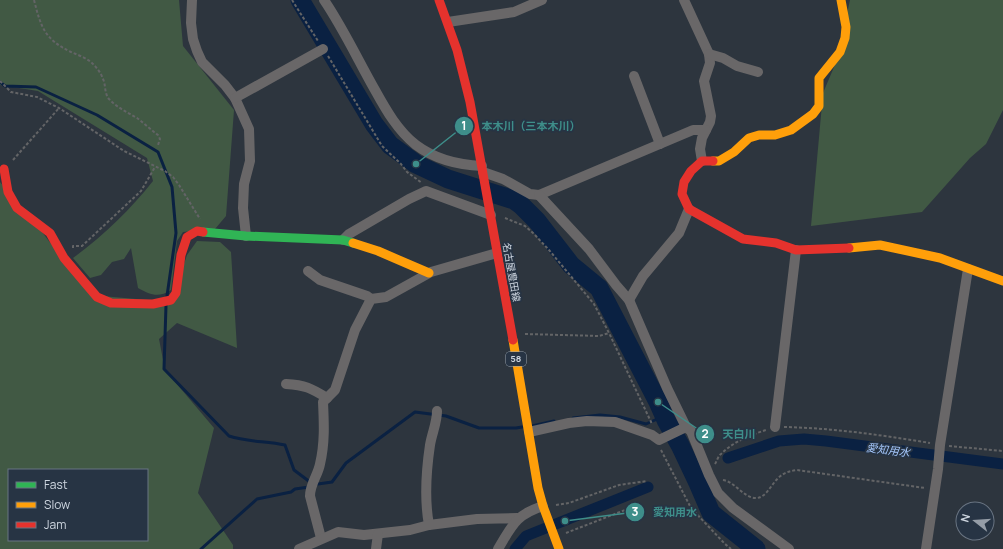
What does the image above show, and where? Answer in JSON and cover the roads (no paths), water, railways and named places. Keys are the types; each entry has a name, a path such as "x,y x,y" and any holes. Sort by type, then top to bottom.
{"street":[{"path":"192,0 191,23 193,39 197,51 202,62 225,85 235,98 249,129 250,161 244,184 243,208 246,236"},
{"path":"324,0 388,113 407,137 417,146 438,158 503,179 530,194 538,195 694,130 706,130"},
{"name":"名古屋豊田線","path":"439,0 448,22 463,72 475,122 497,253 544,509 559,549"},
{"path":"448,22 514,12 542,0"},
{"path":"684,0 709,54 710,63 704,81 711,116 710,122 702,138 700,149 702,161"},
{"path":"841,0 846,27 845,38 840,52 819,78 819,106 813,114 791,130 775,135 759,135 749,138 734,152 719,161 702,161 688,172 684,178 682,186 684,202 689,209 743,239 776,243 796,250 837,249 880,245 940,258 1003,281"},
{"path":"235,98 323,49"},
{"path":"709,54 723,58 737,66 758,72"},
{"path":"634,76 660,144"},
{"path":"4,169 8,192 17,208 50,233 68,263 97,297 111,303 153,304 171,300 176,293 181,255 187,237 197,231 246,236 343,240 378,251 429,274"},
{"path":"343,240 349,234 423,192 429,191 490,211"},
{"path":"538,195 589,249 629,300 667,388 686,427 690,431 718,493 728,504 789,549"},
{"path":"629,300 643,276 679,232 689,209"},
{"path":"775,427 796,250"},
{"path":"308,271 320,280 367,296 371,299 386,297 429,274 497,253"},
{"path":"926,549 940,445 968,269"},
{"path":"321,538 310,496 312,486 320,466 325,438 323,402 335,390 355,330 371,299"},
{"path":"286,384 300,384 307,386 327,398"},
{"path":"429,525 425,498 426,478 430,443 437,421 437,412"},
{"path":"529,432 569,423 594,421 616,422 655,437 686,427"},
{"path":"498,549 516,520 533,509 544,509"},
{"path":"298,549 338,532 364,535 410,530 429,525 477,519 517,518 516,520"},
{"path":"376,549 378,534"}],"waterway":[{"path":"300,0 374,124 390,145 416,164 448,179 514,200 537,221 571,265 599,288 680,445 711,513 756,549"},
{"path":"0,82 5,86 36,87 97,115 158,152 172,187 176,233 167,296"},
{"path":"166,305 164,369 229,436 285,445 294,470 310,482 318,484 332,482 346,463 415,412 446,416 479,428 522,427"},
{"path":"573,418 600,415 620,417 646,424 664,416"},
{"path":"532,426 554,421"},
{"name":"愛知用水","path":"728,458 779,441 804,439 1003,464"},
{"path":"201,549 257,499 309,487"},
{"name":"愛知用水","path":"515,549 526,536 648,487"}],"place":[{"name":"本木川（三本木川）","path":"416,164"},
{"name":"天白川","path":"658,402"},
{"name":"愛知用水","path":"565,521"}]}
